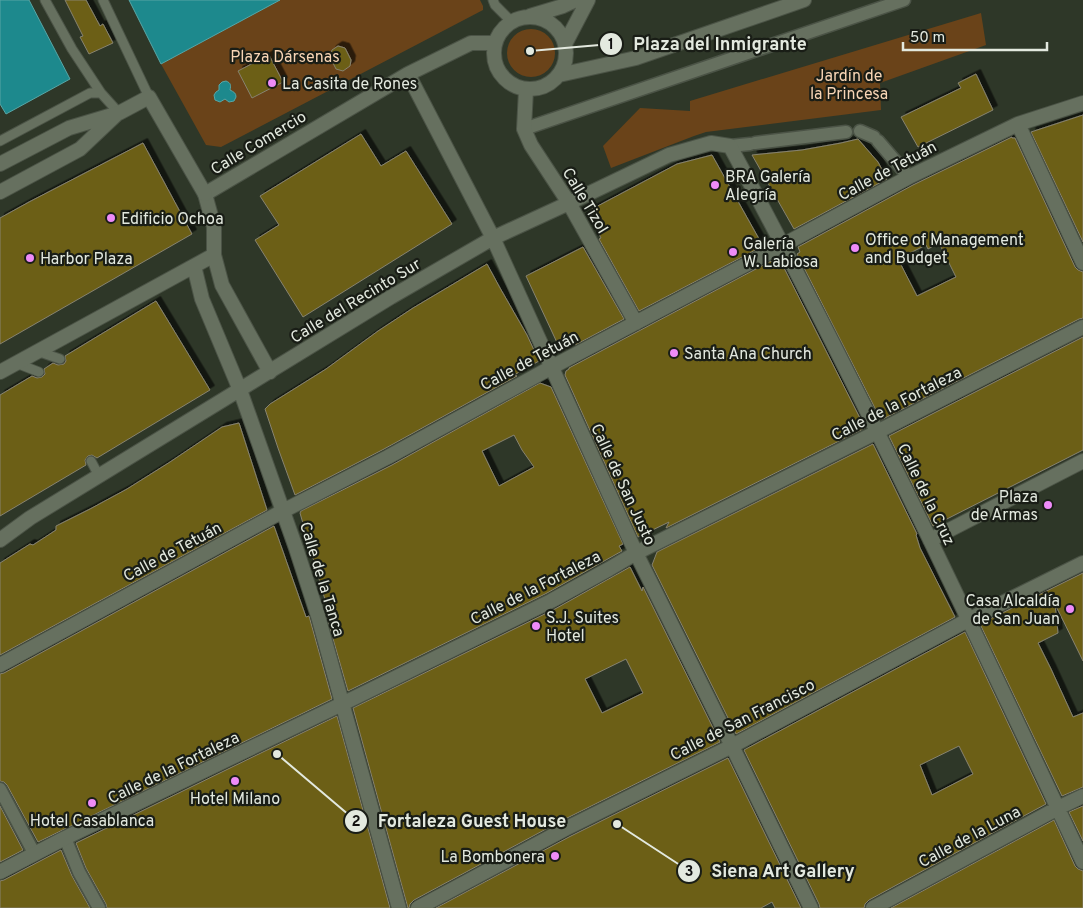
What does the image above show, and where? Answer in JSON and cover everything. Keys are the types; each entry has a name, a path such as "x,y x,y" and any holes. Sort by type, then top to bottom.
{"street":[{"path":"528,17 540,18 560,32 565,44 566,55 564,65 550,83 526,90 515,86 504,78 497,69 494,57 494,43 504,28 512,22 528,17 564,6 576,0"},
{"path":"565,44 588,0"},
{"path":"558,75 636,58 804,0"},
{"path":"524,129 904,0"},
{"name":"Calle Comercio","path":"214,255 214,228 204,194 408,74 471,43 494,43"},
{"name":"Calle de San Justo","path":"408,74 493,238 636,553 811,908"},
{"name":"Calle Tizol","path":"526,90 524,129 531,145 569,203 636,322"},
{"path":"0,164 69,128 119,112 150,97 204,194"},
{"name":"Calle de Tetuán","path":"0,665 283,511 909,176 1018,124 1083,103"},
{"path":"0,192 80,149 119,112"},
{"path":"1018,124 1083,263"},
{"path":"860,131 876,139 909,176"},
{"name":"Calle del Recinto Sur","path":"0,540 30,518 391,297 493,238 669,155 711,143 730,146 846,132"},
{"name":"Calle de la Cruz","path":"730,146 783,245 878,432 1083,862"},
{"path":"0,372 214,255 222,285 270,372"},
{"name":"Calle de la Tanca","path":"194,266 202,299 240,390 318,616 400,908"},
{"name":"Calle de la Fortaleza","path":"0,872 34,853 551,601 636,553 1083,327"},
{"path":"930,540 1083,461"},
{"name":"Calle de San Francisco","path":"418,908 565,829 732,746 968,620 1083,562"},
{"path":"0,789 34,853"},
{"name":"Calle de la Luna","path":"873,908 1083,796"},
{"path":"65,838 79,872 99,908"}],"lane":[{"path":"45,0 72,49 101,93 119,112"},
{"path":"103,0 150,97"},
{"path":"493,0 495,5 512,22"},
{"path":"0,141 90,93 101,93"},
{"path":"37,351 60,359"},
{"path":"16,363 38,372"},
{"path":"91,462 99,476"}],"green space":[{"name":"Plaza Dársenas","path":"280,0 480,0 483,10 221,147 206,145 161,64"},
{"name":"Jardín de la Princesa","path":"981,13 986,45 880,83 881,110 706,132 611,168 603,146 640,108 690,111 690,101"},
{"path":"526,29 536,29 545,33 551,39 554,44 554,62 545,73 536,77 526,77 517,73 511,67 507,58 507,48 511,39 517,33"}],"water":[{"path":"0,0 29,0 70,79 6,114 0,104"},
{"path":"129,0 280,0 161,64"},
{"path":"226,81 230,84 230,90 236,94 234,101 229,102 225,99 220,102 215,100 214,95 219,90 219,85"}],"building":[{"path":"65,0 86,0 100,26 103,24 113,43 89,54 80,37 83,36"},
{"path":"338,46 345,48 351,60 350,66 343,71 336,69 330,57 332,50"},
{"path":"269,55 283,82 252,98 238,71"},
{"path":"976,74 993,110 918,147 901,117 961,88 958,83"},
{"path":"1083,115 1083,242 1031,132"},
{"path":"361,134 381,166 406,151 452,224 303,317 255,240 279,225 260,196"},
{"path":"1012,137 1015,138 1075,267 1083,272 1083,318 881,420 797,254 800,252 798,247 913,185","holes":["939,243 956,277 917,296 898,259 926,245 928,249"]},
{"path":"858,139 878,162 887,179 794,229 752,155 802,150"},
{"name":"Edificio Ochoa","path":"143,143 192,234 0,344 0,218"},
{"path":"712,155 763,246 639,311 599,239 601,238 589,215 592,209 677,164"},
{"path":"583,247 624,319 575,345 577,340 560,349 526,276"},
{"path":"771,261 773,265 781,262 865,428 666,528 669,522 638,537 565,375 566,371"},
{"path":"487,264 527,335 539,361 514,375 517,376 384,449 295,495 265,409 413,308"},
{"path":"156,301 210,390 97,458 92,455 88,456 85,460 86,465 0,516 0,395 32,376 42,377 45,374 44,369 53,363 58,365 64,364 66,361 65,356"},
{"path":"1083,337 1083,450 933,526 889,436"},
{"path":"540,383 551,387 623,544 619,546 622,551 547,593 348,691 325,611 328,610 300,513 392,465","holes":["514,435 534,467 499,486 482,451"]},
{"path":"239,423 267,510 0,655 0,563 56,530 56,526 127,489 222,427"},
{"path":"873,444 917,534 920,548 955,617 736,734 652,565 657,552"},
{"path":"274,526 306,617 309,616 332,699 38,842 7,785 0,781 0,674"},
{"path":"630,567 642,591 643,587 720,742 561,821 414,900 408,908 353,708 555,609","holes":["626,659 643,693 602,713 585,679"]},
{"path":"1083,573 1083,661 1055,604 1058,633 1038,643 1073,717 1083,713 1083,787 1062,796 980,624"},
{"path":"965,632 1046,804 869,900 864,908 820,908 744,750","holes":["959,746 973,774 932,795 920,765"]},
{"path":"337,716 390,908 107,908 86,868 76,843"},
{"path":"728,758 801,908 775,908 772,902 761,908 436,908 569,837"},
{"path":"0,806 23,850 0,862"},
{"path":"1083,806 1083,841 1069,812"},
{"path":"1054,820 1075,866 1083,871 1083,908 891,908"},
{"path":"61,850 72,876 90,908 0,908 0,881"}],"place":[{"name":"Plaza del Inmigrante","path":"530,51"},
{"name":"La Casita de Rones","path":"272,83"},
{"name":"BRA Galería Alegría","path":"715,185"},
{"name":"Edificio Ochoa","path":"111,218"},
{"name":"Office of Management and Budget","path":"855,248"},
{"name":"Galería W. Labiosa","path":"733,252"},
{"name":"Harbor Plaza","path":"30,258"},
{"name":"Santa Ana Church","path":"674,353"},
{"name":"Plaza de Armas","path":"1048,505"},
{"name":"Casa Alcaldía de San Juan","path":"1070,609"},
{"name":"S.J. Suites Hotel","path":"536,626"},
{"name":"Fortaleza Guest House","path":"277,754"},
{"name":"Hotel Milano","path":"235,781"},
{"name":"Hotel Casablanca","path":"92,803"},
{"name":"Siena Art Gallery","path":"617,824"},
{"name":"La Bombonera","path":"555,856"}]}
